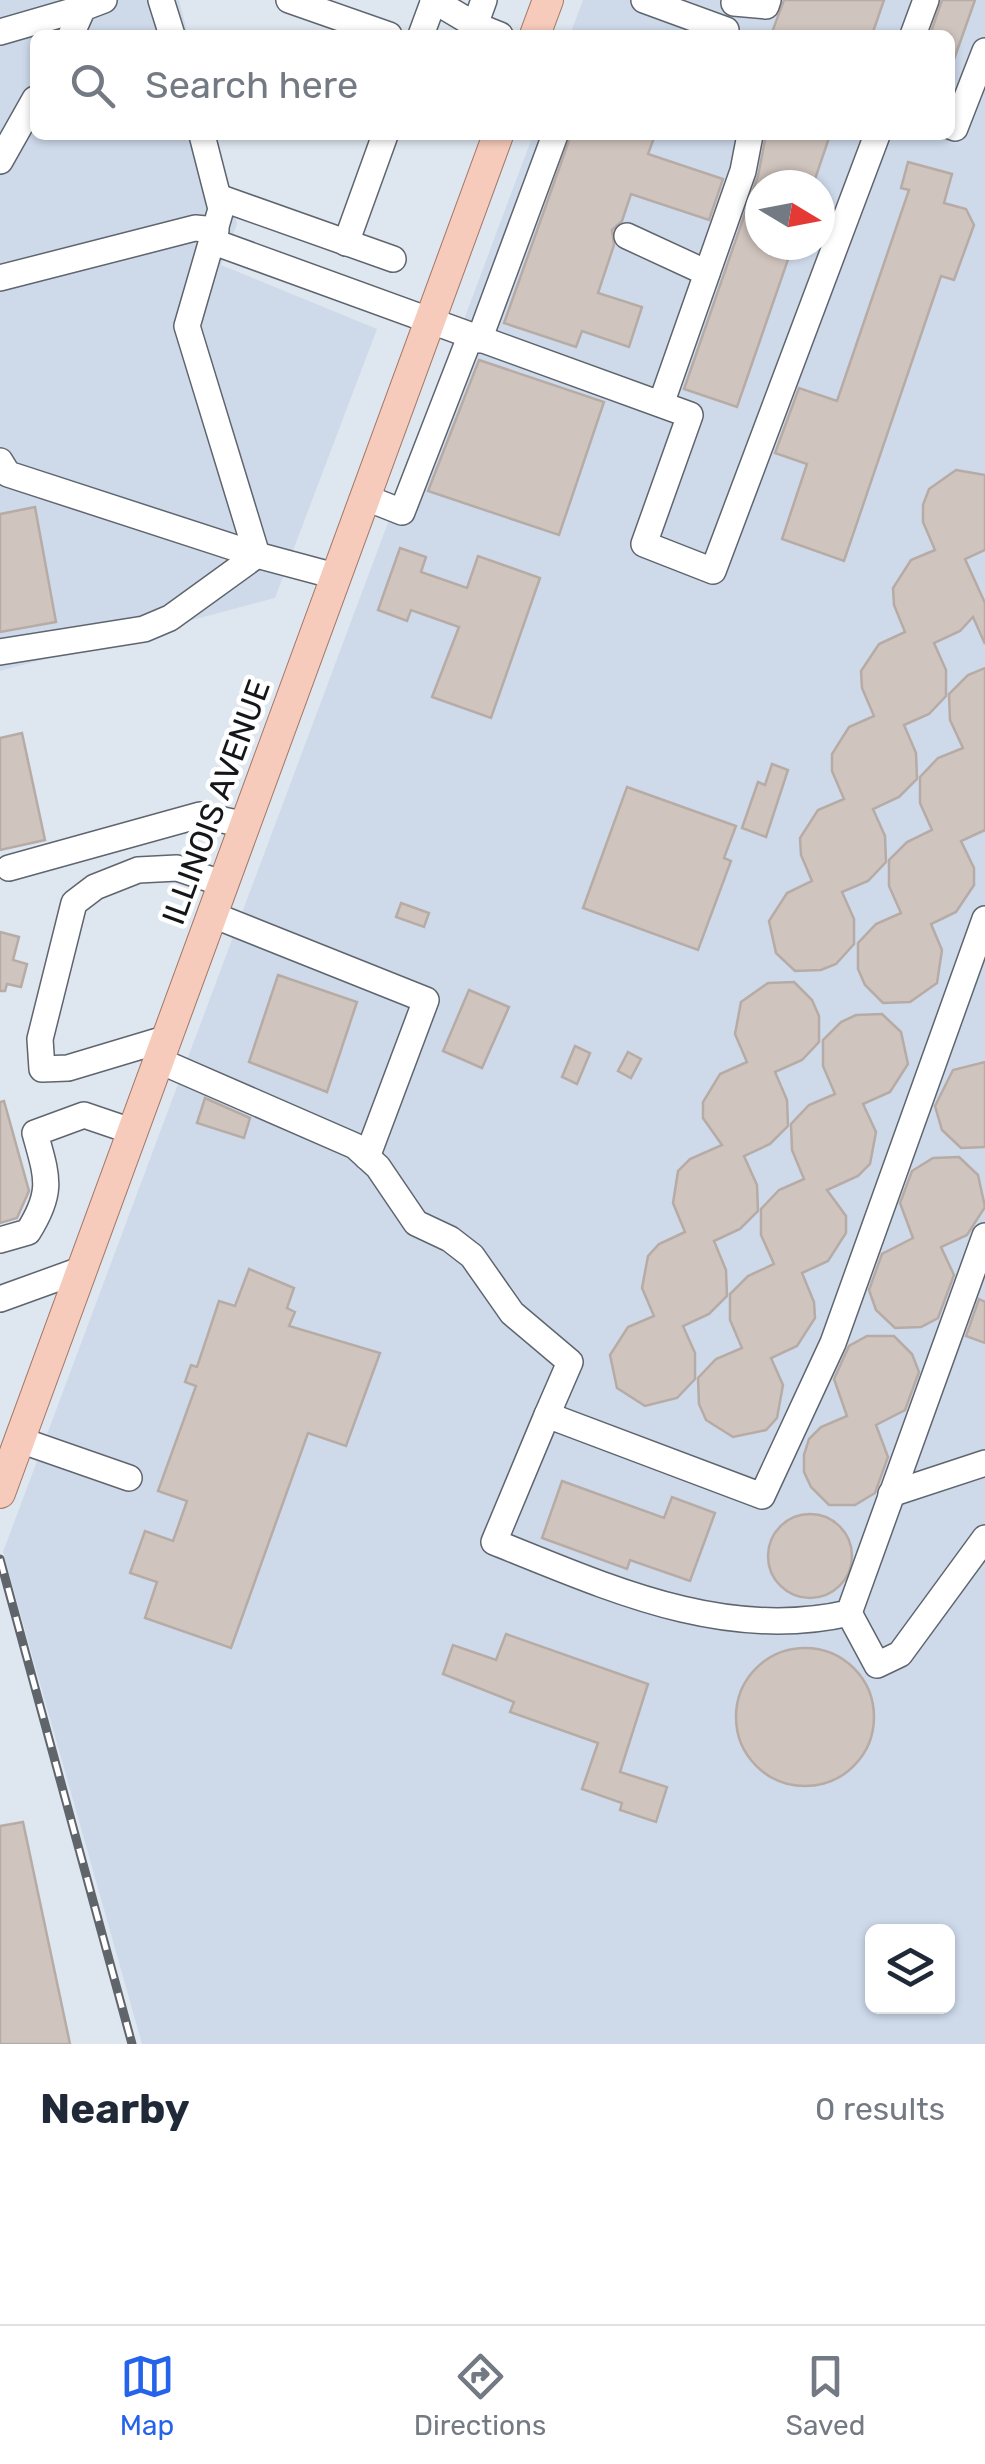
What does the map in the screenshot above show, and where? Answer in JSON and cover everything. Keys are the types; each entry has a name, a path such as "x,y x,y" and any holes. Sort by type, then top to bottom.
{"main road":[{"path":"537,30 548,0"},
{"name":"ILLINOIS AVENUE","path":"0,1493 496,140"}],"street":[{"path":"161,0 170,30"},
{"path":"289,0 375,30"},
{"path":"423,30 433,0 488,30"},
{"path":"475,25 484,0"},
{"path":"644,0 719,30"},
{"path":"727,30 734,2 766,6 768,0"},
{"path":"916,30 926,0"},
{"path":"0,32 94,4"},
{"path":"75,30 94,4"},
{"path":"955,128 985,51"},
{"path":"0,161 30,107"},
{"path":"204,140 221,198 215,236 187,326 257,554"},
{"path":"346,243 383,140"},
{"path":"364,497 402,512 553,140"},
{"path":"660,404 743,171 749,140"},
{"path":"0,278 195,228 428,322 690,414 644,544 713,571 875,140"},
{"path":"221,198 393,259"},
{"path":"627,236 706,273"},
{"path":"0,460 8,474 335,576"},
{"path":"0,652 144,629 170,618 257,554"},
{"path":"9,868 200,815 246,825"},
{"path":"224,884 177,868 138,870 95,888 74,904 40,1039 42,1069 68,1068 164,1049 314,1124 367,1157 416,1223 450,1239 472,1256 512,1313 570,1362 494,1542 676,1610 786,1622 849,1613"},
{"path":"213,916 426,1000 367,1157"},
{"path":"548,1415 762,1496 833,1342 985,919"},
{"path":"0,1240 28,1232 42,1210 49,1185 35,1132 84,1115 134,1132"},
{"path":"985,1236 849,1613 877,1665 900,1654 985,1538"},
{"path":"0,1299 83,1268"},
{"path":"20,1440 129,1478"},
{"path":"891,1494 985,1463"}],"shaded area":[{"path":"0,0 179,0 187,30 30,30 30,140 215,140 237,224 221,265 377,329 275,598 0,671"},
{"path":"583,0 985,0 985,2044 142,2044 3,1552 531,140 955,140 955,30 572,30"}],"building":[{"path":"784,0 884,0 874,30 773,30"},
{"path":"942,0 975,0 955,57 955,30 932,30"},
{"path":"569,140 653,140 648,154 723,179 709,220 631,194 622,221 612,230 614,245 598,293 642,307 629,347 582,331 576,347 504,323"},
{"path":"765,140 828,140 818,170 759,170"},
{"path":"908,162 952,174 944,203 966,209 974,225 954,280 941,276 844,561 782,539 807,464 775,453 799,388 837,401 909,190 901,188"},
{"path":"745,213 745,260 788,260 737,407 684,389"},
{"path":"479,360 604,402 559,535 428,491"},
{"path":"956,470 985,475 985,550 965,559 985,603 985,644 973,617 960,631 934,643 946,670 946,696 929,714 904,725 916,753 917,779 899,797 873,809 885,836 886,862 868,881 842,892 854,919 854,944 836,964 821,970 795,971 776,953 769,921 787,893 812,881 801,855 800,838 818,810 844,799 832,771 832,754 849,727 874,716 862,688 861,671 879,644 905,632 894,605 893,588 911,560 935,550 923,522 923,505 929,489"},
{"path":"35,507 56,622 0,632 0,514"},
{"path":"400,548 426,557 421,572 467,588 478,556 540,578 491,718 432,697 459,627 411,610 407,621 378,610"},
{"path":"985,668 985,830 961,841 974,868 974,885 956,912 931,924 942,950 937,983 910,1002 883,1003 865,985 858,969 858,943 876,924 901,913 889,886 889,860 907,842 932,830 920,803 920,777 938,758 963,748 950,720 949,694 968,675"},
{"path":"22,733 45,840 0,850 0,738"},
{"path":"772,764 788,770 766,837 742,828 758,782 765,785"},
{"path":"627,787 736,826 724,858 731,861 698,950 583,908"},
{"path":"401,903 429,913 424,927 396,917"},
{"path":"0,932 19,937 13,960 27,964 21,987 7,984 5,991 0,991"},
{"path":"278,975 357,1002 327,1092 249,1062"},
{"path":"794,982 812,1000 819,1016 819,1042 802,1060 775,1072 787,1100 788,1126 770,1144 744,1156 757,1185 758,1211 740,1229 714,1241 726,1270 727,1296 709,1314 683,1326 695,1353 695,1379 677,1398 645,1406 617,1388 610,1355 628,1327 654,1316 642,1288 648,1256 659,1244 685,1232 673,1203 678,1171 690,1159 722,1145 703,1118 703,1102 720,1074 747,1062 735,1034 741,1002 768,983"},
{"path":"469,990 509,1007 482,1068 443,1051"},
{"path":"882,1014 901,1032 908,1064 890,1092 863,1104 876,1132 870,1164 858,1176 827,1190 846,1216 846,1233 828,1261 802,1273 814,1302 815,1318 797,1346 771,1358 783,1385 777,1418 766,1430 733,1437 706,1420 699,1404 698,1378 716,1359 742,1348 730,1320 730,1294 748,1276 774,1264 761,1235 761,1209 779,1190 804,1179 792,1150 791,1124 809,1105 835,1094 823,1066 823,1040 841,1022 856,1015"},
{"path":"575,1046 590,1053 577,1084 562,1077"},
{"path":"628,1052 641,1059 631,1078 618,1071"},
{"path":"985,1062 985,1147 961,1148 942,1130 935,1106 953,1070"},
{"path":"205,1098 250,1118 244,1138 197,1123"},
{"path":"4,1101 29,1191 17,1218 0,1223 0,1102"},
{"path":"959,1157 978,1175 985,1207 967,1235 941,1247 954,1275 938,1318 921,1327 895,1328 876,1310 869,1290 882,1254 913,1238 900,1203 912,1171 933,1158"},
{"path":"249,1269 294,1288 287,1308 295,1312 289,1326 380,1353 346,1446 308,1433 231,1648 145,1618 157,1582 130,1573 145,1531 173,1541 187,1501 158,1491 196,1386 185,1382 191,1365 197,1367 219,1301 235,1306"},
{"path":"979,1299 985,1302 985,1343 966,1336"},
{"path":"867,1336 894,1336 912,1354 919,1372 905,1410 876,1425 888,1457 875,1493 855,1505 829,1505 811,1487 804,1472 804,1455 809,1439 821,1427 847,1416 834,1379 849,1346"},
{"path":"562,1481 664,1518 672,1497 715,1513 690,1581 630,1560 627,1569 542,1538"},
{"path":"802,1514 818,1514 834,1521 845,1532 852,1556 849,1572 840,1586 818,1598 802,1598 786,1591 775,1580 768,1564 768,1548 775,1532 786,1521"},
{"path":"506,1634 648,1684 620,1772 667,1787 656,1822 620,1810 622,1803 582,1789 598,1743 510,1712 514,1702 443,1674 453,1645 496,1660"},
{"path":"805,1648 831,1653 854,1668 869,1691 874,1717 869,1743 854,1766 831,1781 805,1786 779,1781 756,1766 741,1743 736,1717 741,1691 756,1668 779,1653"},
{"path":"23,1822 70,2044 0,2044 0,1826"}],"railway":[{"path":"0,1559 132,2044"}]}
